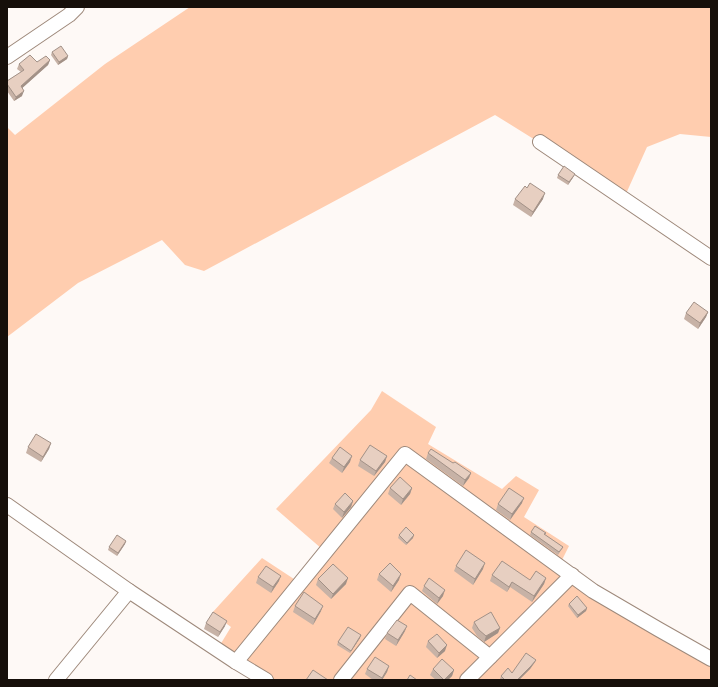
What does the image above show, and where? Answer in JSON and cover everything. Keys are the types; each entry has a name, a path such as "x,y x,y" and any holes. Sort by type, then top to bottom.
{"street":[{"path":"7,57 69,15 77,7"},
{"path":"540,142 711,258"},
{"path":"236,662 405,454 599,595 711,659"},
{"path":"7,505 129,591 236,662 266,680"},
{"path":"467,680 572,575"},
{"path":"56,680 129,591"},
{"path":"341,680 410,593 490,657"}],"shaded area":[{"path":"190,7 711,7 711,137 680,134 647,147 625,196 495,115 204,271 185,265 162,240 78,283 7,337 7,127 15,135 105,64"},
{"path":"382,391 436,427 428,444 502,489 516,476 539,490 524,517 569,546 561,562 598,590 711,652 711,680 273,680 244,663 220,645 231,627 212,613 262,558 297,581 322,549 276,509 371,410"}],"building":[{"path":"61,46 68,56 59,62 52,52"},
{"path":"30,55 37,62 46,56 50,60 21,86 24,91 16,97 7,84 7,81 24,70 19,64"},
{"path":"564,166 575,174 569,182 558,175"},
{"path":"530,183 545,193 533,212 515,199 525,186 527,188"},
{"path":"694,302 708,312 700,323 686,313"},
{"path":"36,434 51,443 43,457 28,447"},
{"path":"370,445 387,456 376,471 360,460"},
{"path":"340,447 352,456 344,467 332,458"},
{"path":"431,449 453,463 455,462 471,473 465,480 428,453"},
{"path":"400,477 412,488 403,499 390,488"},
{"path":"509,488 524,498 512,514 498,504"},
{"path":"345,493 353,501 344,512 335,504"},
{"path":"535,526 563,547 559,552 531,532"},
{"path":"406,527 414,535 407,543 399,535"},
{"path":"117,535 126,541 118,553 109,547"},
{"path":"466,550 485,563 475,579 456,566"},
{"path":"502,561 530,580 536,571 546,578 534,596 512,582 509,587 492,575"},
{"path":"390,563 401,574 393,586 379,574"},
{"path":"333,564 348,578 333,594 318,579"},
{"path":"266,566 281,576 273,587 258,577"},
{"path":"429,578 445,590 439,598 424,586"},
{"path":"304,592 323,606 315,619 295,606"},
{"path":"577,596 587,608 578,615 569,604"},
{"path":"213,612 227,621 220,632 206,623"},
{"path":"491,612 500,628 486,636 479,630 474,622"},
{"path":"397,620 407,626 398,640 387,633"},
{"path":"348,627 361,635 351,651 338,642"},
{"path":"437,634 447,645 439,653 428,641"},
{"path":"526,653 536,660 517,680 505,680 501,676 508,668 512,673"},
{"path":"375,657 389,666 382,678 367,669"},
{"path":"442,659 454,670 444,680 433,669"},
{"path":"313,670 328,680 306,680"},
{"path":"410,675 417,680 407,680"}]}
